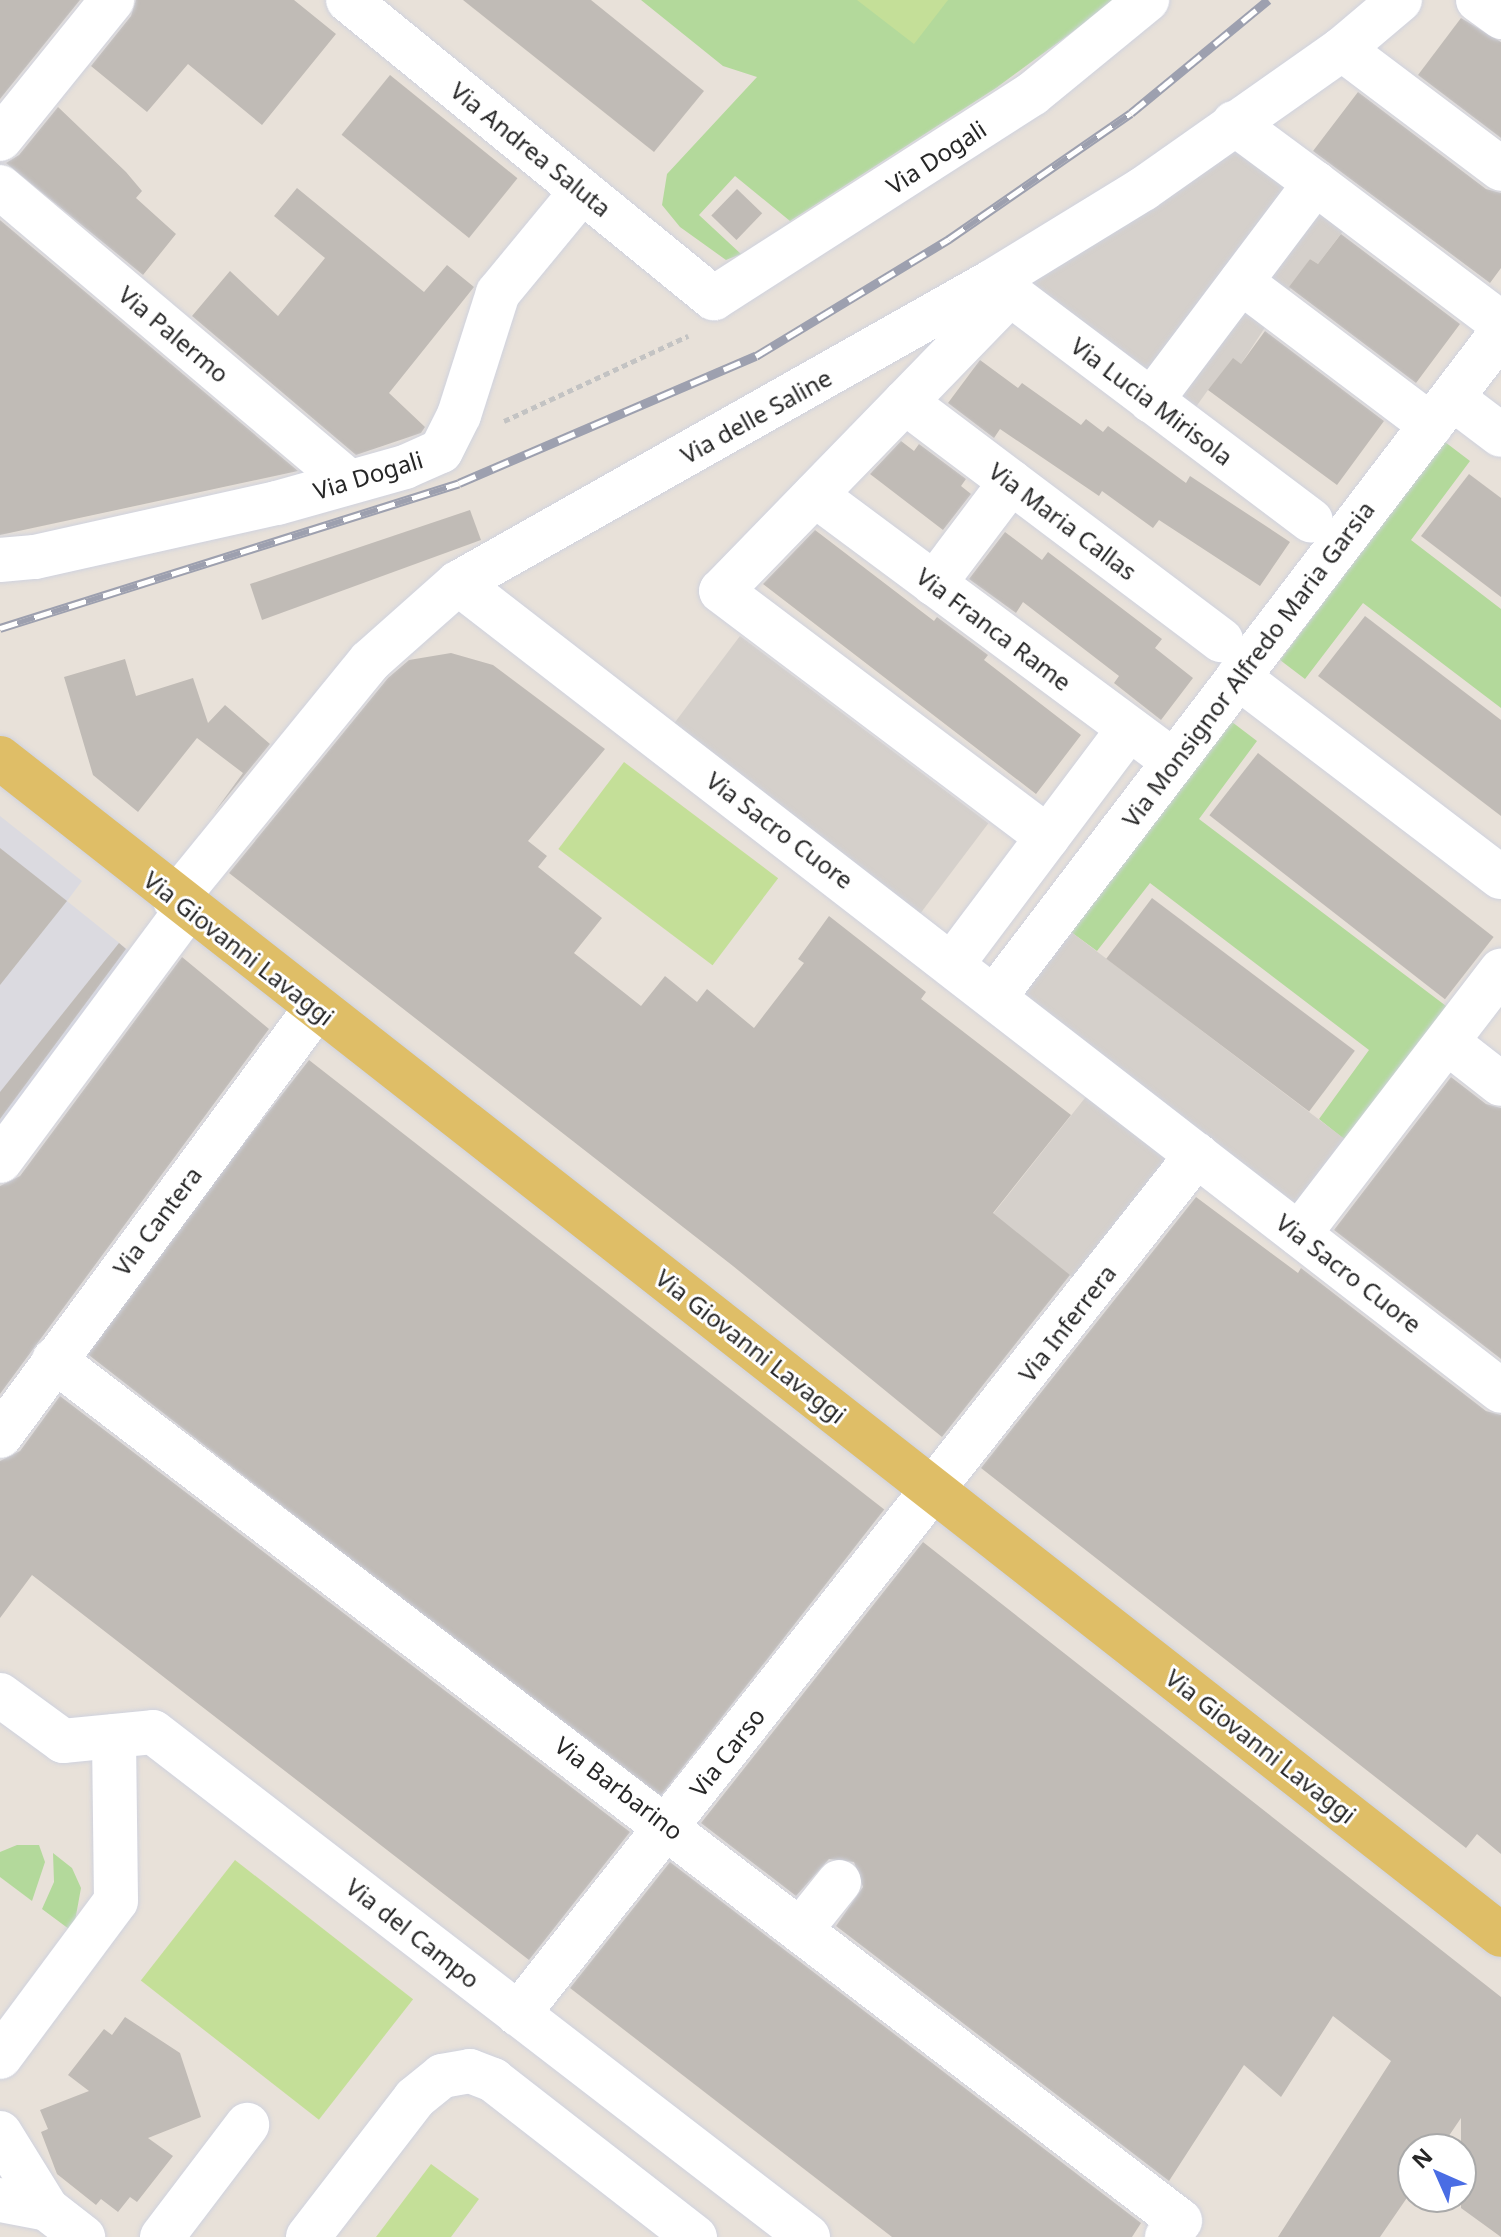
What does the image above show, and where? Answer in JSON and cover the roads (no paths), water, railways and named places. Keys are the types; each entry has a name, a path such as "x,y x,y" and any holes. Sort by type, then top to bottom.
{"main road":[{"name":"Via Giovanni Lavaggi","path":"0,758 181,904 1501,1935"}],"street":[{"path":"0,139 112,0"},
{"name":"Via Andrea Saluta","path":"348,0 714,298"},
{"name":"Via Dogali","path":"714,298 1032,94 1147,0"},
{"name":"Via delle Saline","path":"0,1161 181,904 370,661 458,583 1001,288 1342,49 1400,0"},
{"path":"1478,0 1501,17"},
{"path":"1342,49 1501,169"},
{"path":"1234,123 1501,323"},
{"path":"1151,401 1315,183"},
{"name":"Via Palermo","path":"0,187 349,482"},
{"name":"Via Dogali","path":"0,560 247,510 405,467 441,451 459,415 498,293 582,191"},
{"path":"1241,282 1277,308 1442,411 1501,435"},
{"path":"1001,288 905,402 721,591 1048,837"},
{"name":"Via Lucia Mirisola","path":"1001,288 1311,521"},
{"name":"Via Monsignor Alfredo Maria Garsia","path":"996,995 1174,762 1229,658 1442,411 1501,333"},
{"name":"Via Maria Callas","path":"905,402 1011,482 1501,877"},
{"path":"934,584 1011,482"},
{"name":"Via Franca Rame","path":"815,495 1174,762"},
{"name":"Via Sacro Cuore","path":"458,583 996,995 1501,1391"},
{"path":"953,963 1129,729"},
{"path":"1299,1234 1501,971"},
{"name":"Via Cantera","path":"0,1436 316,1008"},
{"path":"1447,1042 1501,1084"},
{"name":"Via Inferrera","path":"935,1490 1197,1155"},
{"name":"Via Barbarino","path":"54,1360 802,1928 1174,2229"},
{"name":"Via Carso","path":"518,2014 935,1490"},
{"name":"Via del Campo","path":"0,1695 63,1741 153,1732 808,2237"},
{"path":"0,2057 116,1901 114,1736"},
{"path":"802,1928 839,1882"},
{"path":"308,2237 415,2098 442,2076 470,2071 493,2080 695,2237"},
{"path":"162,2237 247,2125"},
{"path":"0,2133 47,2209 83,2237"},
{"path":"0,2200 47,2209"}],"railway":[{"path":"0,628 459,483 756,356 949,239 1131,113 1268,0"}]}
